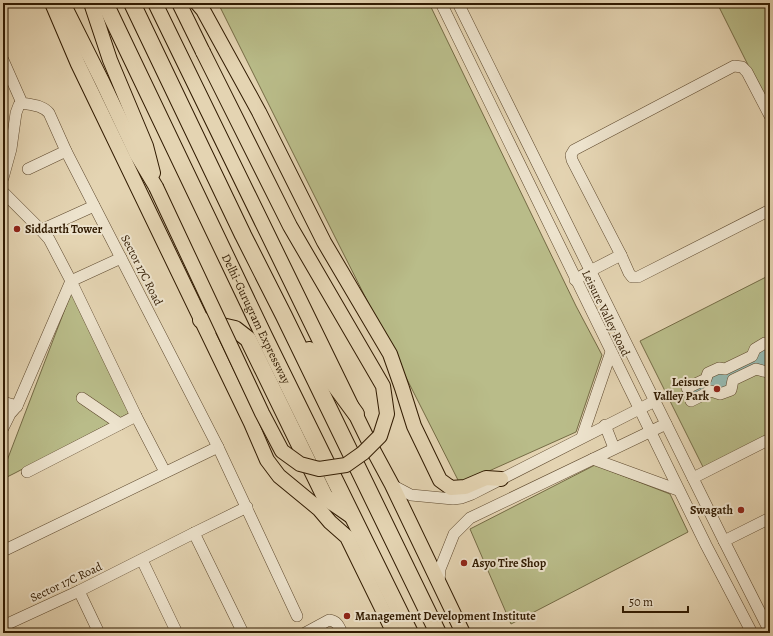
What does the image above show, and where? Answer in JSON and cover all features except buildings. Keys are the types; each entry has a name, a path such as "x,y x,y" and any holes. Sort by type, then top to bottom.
{"highway":[{"name":"Delhi-Gurugram Expressway","path":"105,3 264,336 410,633"},
{"path":"132,3 438,633"},
{"path":"284,316 356,414"},
{"path":"201,320 235,329 248,339 325,497 353,516"},
{"path":"396,605 406,633"}],"main road":[{"path":"52,3 78,64 251,423 267,460 279,476 319,509 330,522 347,537 394,633"},
{"path":"91,3 110,60 146,146 156,187"},
{"path":"155,3 439,581 463,633"},
{"path":"65,8 137,154 156,187 262,413 282,451 300,464 319,470 346,464 364,453 380,436 387,414 383,386 290,226 179,3"},
{"path":"200,5 259,112 324,242 390,354 414,426 440,480 451,488 466,487 486,478 501,479"}],"street":[{"path":"442,7 460,4"},
{"name":"Leisure Valley Road","path":"460,4 770,632"},
{"name":"Leisure Valley Road","path":"442,7 678,490 752,633"},
{"path":"3,60 22,103 19,105 16,113 11,149 3,178"},
{"path":"770,116 747,72 742,67 734,66 574,150 571,156 632,277 638,277 770,210"},
{"name":"Sector 17C Road","path":"22,103 36,105 45,109 49,113 66,151 218,447 297,616"},
{"path":"28,169 66,151"},
{"path":"3,192 49,239 71,280 136,416 165,472"},
{"path":"41,230 94,206"},
{"path":"575,280 590,270 621,255"},
{"path":"3,428 16,406 71,280 121,258"},
{"path":"687,388 706,379 708,373 719,368 725,369 752,356 755,349 765,343 770,345"},
{"path":"582,437 611,352"},
{"path":"691,401 710,391 720,394 731,390 733,380 756,369 767,372 770,371"},
{"path":"82,398 120,424"},
{"path":"392,485 411,495 453,499 461,498 472,494 638,408 655,401"},
{"path":"3,402 16,406"},
{"path":"27,472 136,416"},
{"path":"439,581 440,569 454,534 470,518 666,424"},
{"path":"606,425 614,448"},
{"path":"693,478 770,439"},
{"path":"3,551 218,447"},
{"path":"592,459 678,490"},
{"name":"Sector 17C Road","path":"3,626 79,591 247,507"},
{"path":"724,541 770,518"},
{"path":"194,533 243,633"},
{"path":"142,560 177,633"},
{"path":"79,591 100,633"},
{"path":"305,633 330,620 336,622 342,633"}],"green space":[{"path":"218,3 429,3 576,306 602,355 576,432 460,484"},
{"path":"717,3 770,3 770,109"},
{"name":"Leisure Valley Park","path":"770,275 770,438 705,471 640,341"},
{"path":"73,288 133,411 3,479 3,471"},
{"path":"595,465 670,494 688,532 511,624 470,529"}],"water":[{"path":"3,125 5,126 10,139 3,152"},
{"path":"770,345 770,371 733,380 731,390 691,400 686,390"}],"place":[{"name":"Siddarth Tower","path":"17,229"},
{"name":"Leisure Valley Park","path":"717,389"},
{"name":"Swagath","path":"741,510"},
{"name":"Asyo Tire Shop","path":"464,563"},
{"name":"Management Development Institute","path":"347,616"}]}
